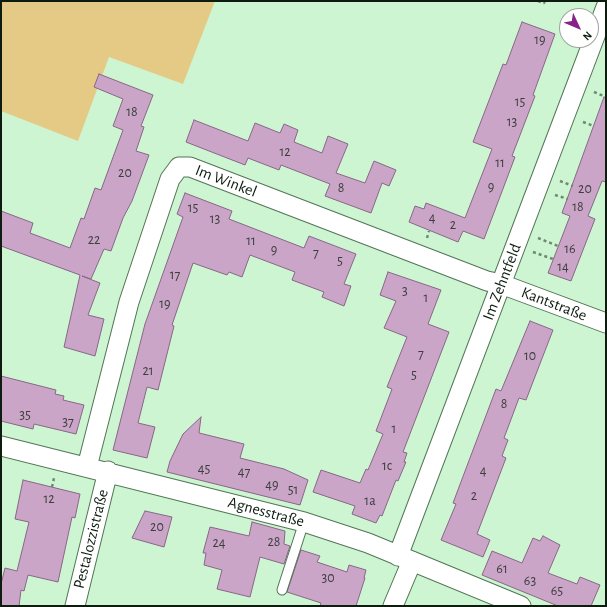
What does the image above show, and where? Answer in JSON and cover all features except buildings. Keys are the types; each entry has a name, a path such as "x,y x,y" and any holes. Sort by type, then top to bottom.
{"street":[{"name":"Im Zehntfeld","path":"393,606 405,558 501,284 606,7"},
{"name":"Im Winkel","path":"87,468 129,302 170,179 179,167 190,166 482,279 501,284"},
{"name":"Kantstraße","path":"501,284 606,323"},
{"name":"Agnesstraße","path":"1,446 87,468 108,471 304,522 368,543 521,606"},
{"name":"Pestalozzistraße","path":"75,606 108,471"}],"lane":[{"path":"282,590 304,522"}],"path":[{"path":"538,1 544,3 545,1"},
{"path":"588,90 606,97"},
{"path":"576,119 594,126"},
{"path":"554,179 573,186"},
{"path":"549,192 568,200"},
{"path":"532,236 558,246"},
{"path":"526,249 553,259"}],"shaded area":[{"path":"1,1 215,1 183,84 109,57 78,141 1,111"}]}
